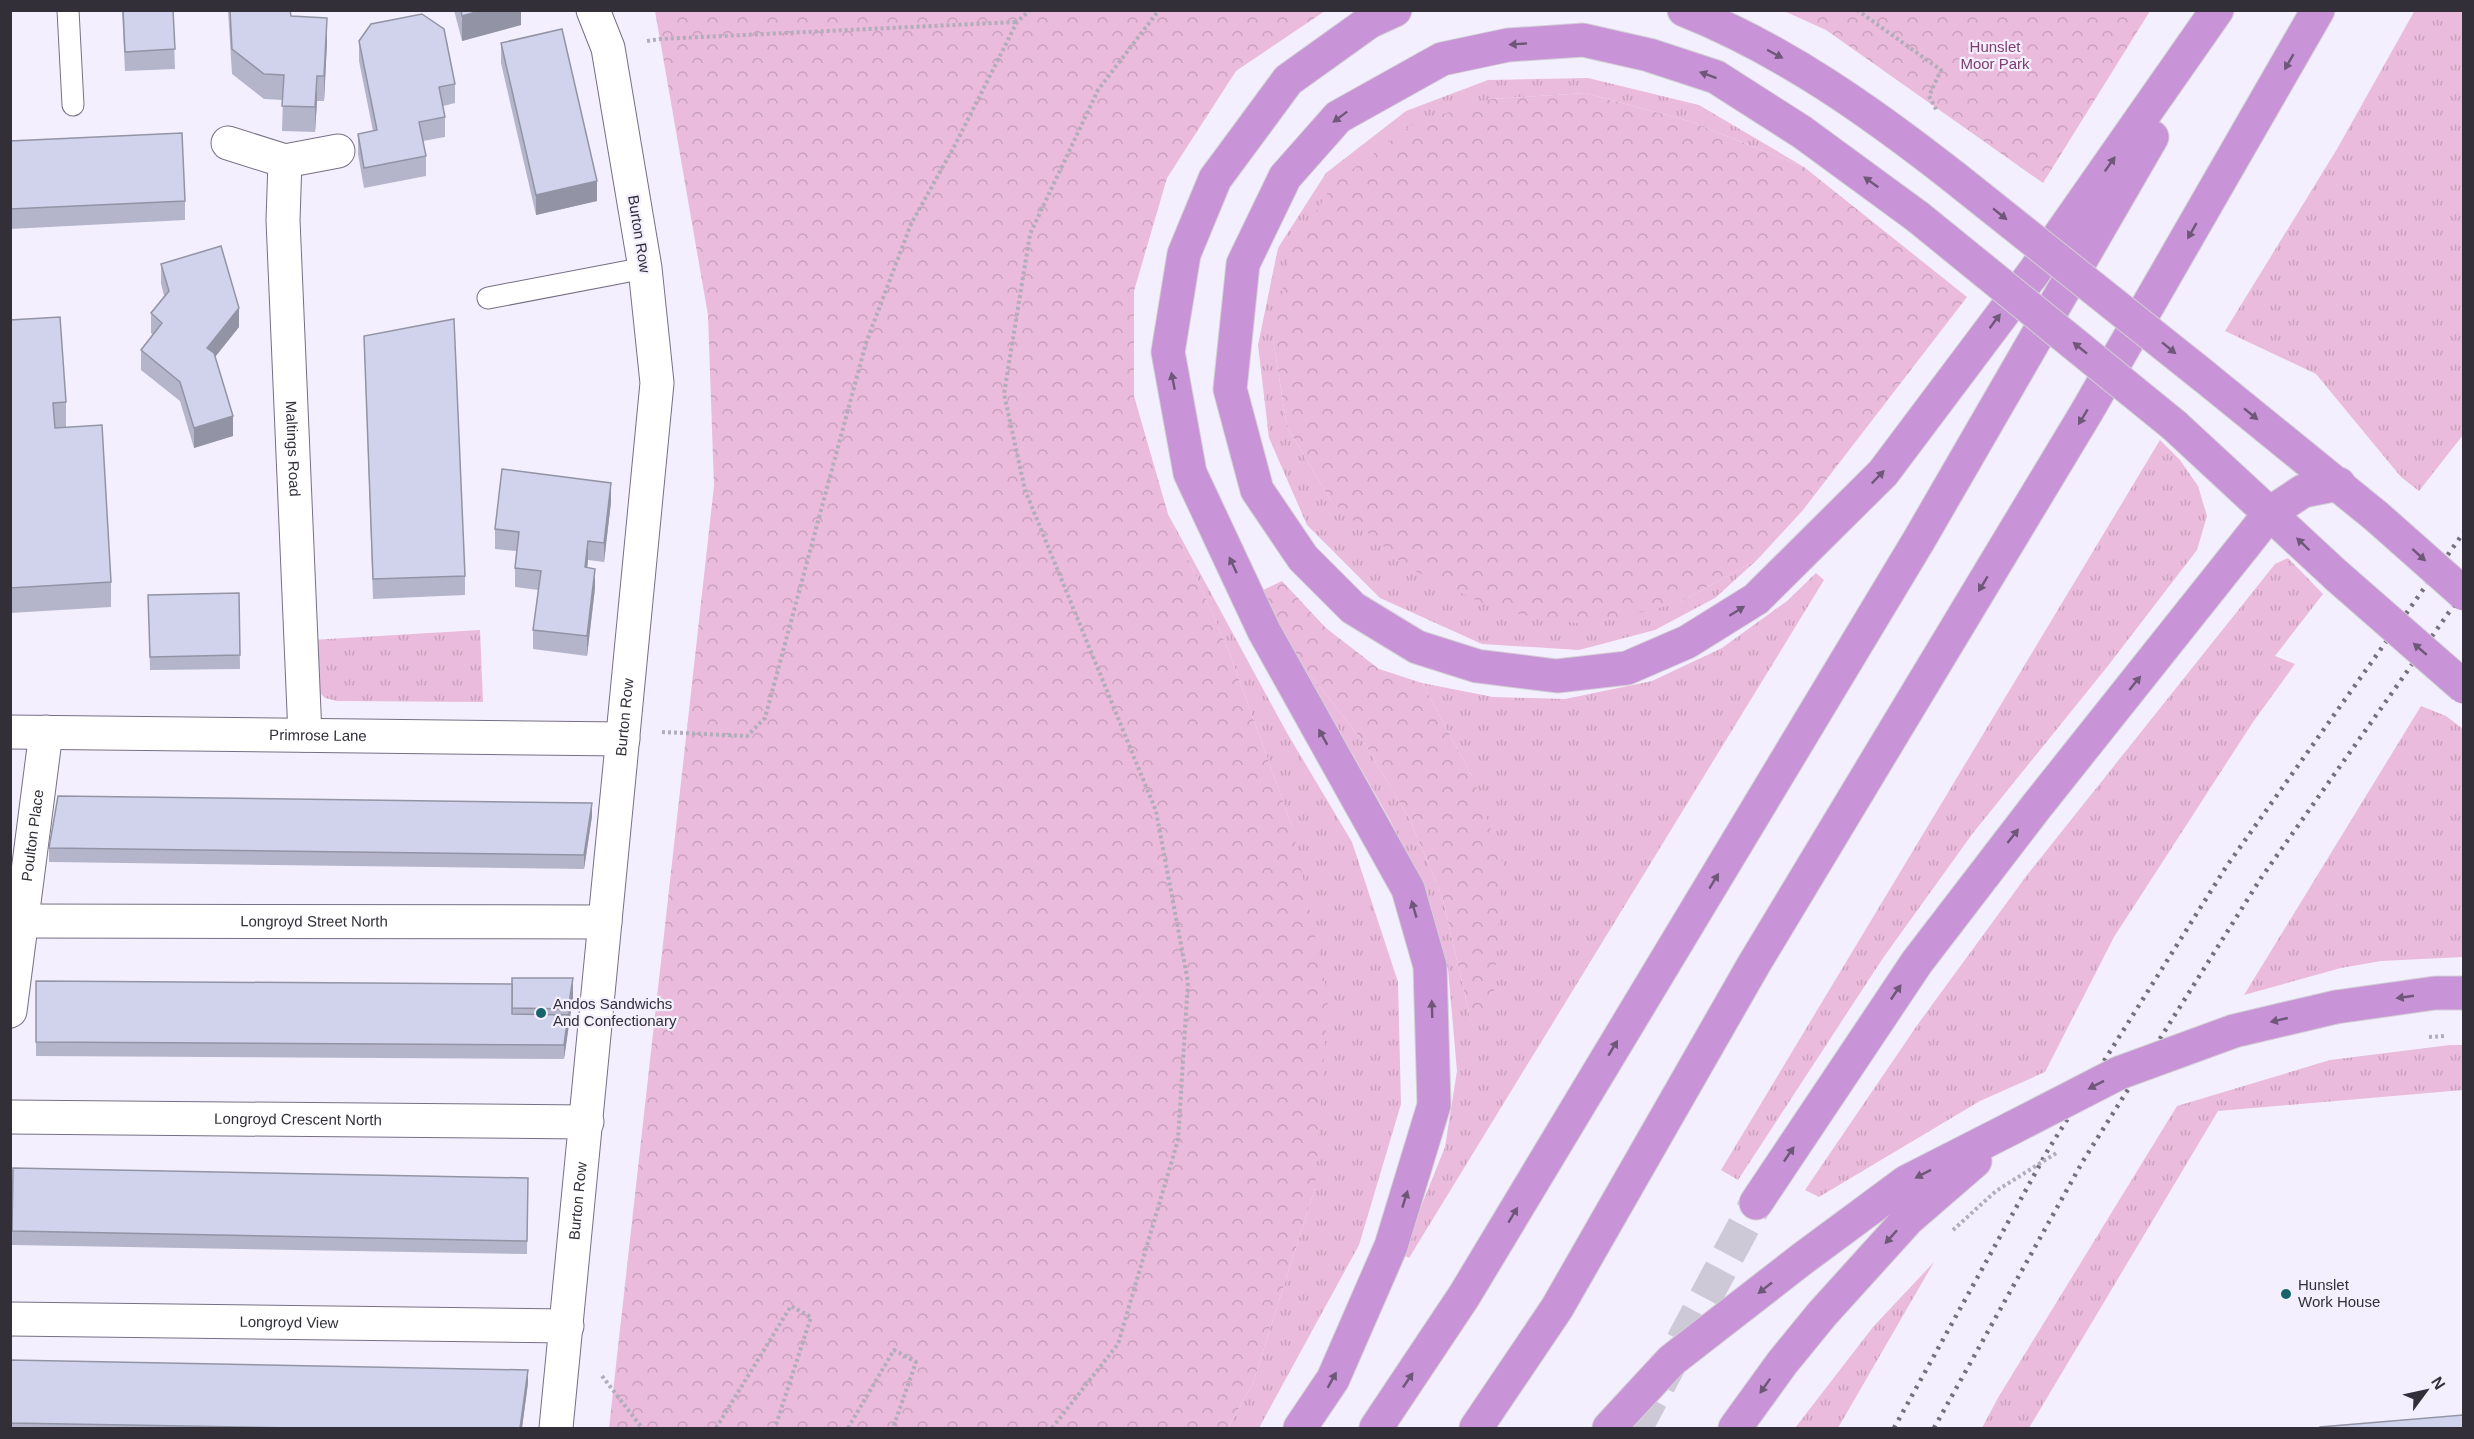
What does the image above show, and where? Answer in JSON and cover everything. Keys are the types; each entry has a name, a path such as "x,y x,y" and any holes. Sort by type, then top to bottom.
{"highway":[{"path":"1300,1428 1333,1379 1391,1246 1434,1105 1430,966 1408,889 1264,631 1190,473 1168,352 1184,254 1215,179 1288,80 1369,22 1395,10"},
{"path":"1684,10 1776,54 1877,117 2339,484 2463,594"},
{"path":"2219,10 2034,272 1883,473 1756,598 1687,642 1627,668 1557,676 1477,666 1417,647 1353,608 1303,558 1257,490 1230,389 1243,264 1285,177 1338,117 1442,59 1508,45 1583,40 1649,55 1716,77 1802,132 1918,216 2174,425 2337,576 2463,687"},
{"path":"1376,1428 1464,1296 1919,540 2154,134 2219,10"},
{"path":"1476,1428 1557,1308 1754,964 2086,413 2318,10"},
{"path":"1756,1203 1917,962 2036,807 2270,513 2303,490 2339,484"},
{"path":"1609,1428 1672,1360 1906,1182 2119,1073 2234,1031 2336,1006 2435,993 2463,993"},
{"path":"1735,1428 1782,1363 1822,1314 1908,1219 2012,1128"}],"street":[{"name":"Burton Row","path":"556,1428 657,383 645,268 608,48 593,10"},
{"path":"228,144 285,161 338,151"},
{"name":"Maltings Road","path":"285,161 283,219 305,735"},
{"name":"Primrose Lane","path":"10,732 305,735 624,734"},
{"name":"Poulton Place","path":"10,1011 46,732"},
{"name":"Longroyd Street North","path":"22,921 605,922"},
{"name":"Longroyd Crescent North","path":"10,1117 587,1122"},
{"name":"Longroyd View","path":"10,1319 567,1326"}],"lane":[{"path":"68,10 72,105"},
{"path":"488,298 645,268"}],"path":[{"path":"624,734 747,736 765,718 866,344 911,224 955,145 1017,22 1030,10"},
{"path":"1052,1428 1118,1344 1178,1140 1188,982 1156,811 1025,490 1004,394 1030,234 1098,90 1159,10"},
{"path":"1857,10 1941,70 1929,96 1938,113"},
{"path":"608,48 660,39 1017,22"},
{"path":"1953,1230 1996,1191 2067,1147"},
{"path":"716,1428 791,1306 811,1317 775,1428"},
{"path":"848,1428 894,1350 916,1362 893,1428"}],"green space":[{"name":"Hunslet Moor Park","path":"2150,10 2043,183 1826,30 1784,11"},
{"path":"2415,10 2464,11 2463,435 2419,491 2401,477 2316,374 2225,331 2337,149"},
{"path":"655,11 1325,11 1236,71 1167,178 1134,291 1134,396 1168,514 1228,649 1292,826 1328,998 1315,1188 1253,1383 1228,1428 609,1428 714,486 708,315"},
{"path":"1588,78 1699,105 1804,167 1689,121 1585,93 1492,99 1273,339 1287,427 1331,501 1678,603 1757,560 1715,598 1655,630 1579,650 1482,644 1380,598 1307,525 1269,438 1258,345 1278,248 1326,173 1406,111 1488,80"},
{"path":"1585,93 1689,121 1804,167 1967,297 1803,510 1757,560 1678,603 1589,625 1499,611 1407,567 1331,501 1287,427 1273,339 1289,256 1333,184 1414,123 1492,99"},
{"path":"2160,440 2180,460 2198,486 2207,516 2197,550 2107,667 1973,833 1883,958 1738,1180 1721,1170"},
{"path":"1168,514 1287,733 1352,842 1398,982 1401,1104 1359,1245 1259,1428 1228,1428 1253,1383 1315,1188 1292,826 1228,649"},
{"path":"2288,558 2323,594 2275,656 2295,664 2253,722 2114,937 2045,1072 1980,1101 1819,1197 1805,1190 1918,1024 2027,875 2275,564"},
{"path":"1816,573 1824,580 1409,1258 1402,1254 1445,1147 1457,1071 1448,969 1426,894 1390,820 1301,663 1365,744 1410,820 1442,896 1471,1021 1472,776 1422,683 1493,697 1565,699 1652,681 1722,648 1787,601"},
{"path":"1282,581 1326,628 1379,669 1422,683 1472,776 1503,864 1492,1015 1471,1021 1442,896 1410,820 1365,744 1301,663 1259,592"},
{"path":"480,630 483,702 337,701 325,698 318,691 312,640"},
{"path":"2421,706 2446,716 2463,729 2463,957 2381,961 2341,968 2244,995"},
{"path":"2463,1045 2463,1090 2218,1111 2029,1428 1982,1428 1999,1396 2177,1106 2330,1060"},
{"path":"1934,1262 1838,1428 1795,1428 1873,1327"}],"building":[{"path":"123,10 173,10 175,49 125,52"},
{"path":"230,10 290,10 291,16 327,18 324,76 317,76 315,107 282,106 284,75 264,74 232,49"},
{"path":"461,10 483,10 462,16"},
{"path":"422,14 444,29 455,84 439,87 445,117 419,122 426,156 364,168 358,134 377,130 359,41 371,24"},
{"path":"562,29 597,181 536,195 501,43"},
{"path":"182,133 185,201 10,209 10,141"},
{"path":"221,246 239,308 207,348 214,353 233,416 194,428 180,382 141,350 162,323 151,313 169,291 161,264"},
{"path":"60,317 66,402 53,403 55,428 102,425 111,582 10,588 10,320"},
{"path":"454,319 465,576 373,579 364,336"},
{"path":"502,469 611,483 604,543 588,541 585,567 595,569 587,636 533,630 541,571 515,568 519,532 495,529"},
{"path":"239,593 240,655 150,657 148,595"},
{"path":"58,796 592,803 584,855 49,848"},
{"path":"512,978 573,978 568,1009 512,1008"},
{"path":"36,981 512,984 512,1014 568,1015 564,1045 36,1042"},
{"path":"13,1168 528,1178 527,1241 12,1231"},
{"path":"10,1360 528,1370 520,1428 295,1428 10,1423"},
{"path":"2463,1415 2463,1428 2320,1428 2320,1427"}],"tunnel":[{"path":"1636,1428 1756,1203"}],"railway":[{"path":"1894,1428 2048,1150 2226,867 2464,532"},
{"path":"1934,1428 2083,1161 2261,878 2464,591"}],"place":[{"name":"Andos Sandwichs And Confectionary","path":"541,1013"},
{"name":"Hunslet Work House","path":"2286,1294"}]}
